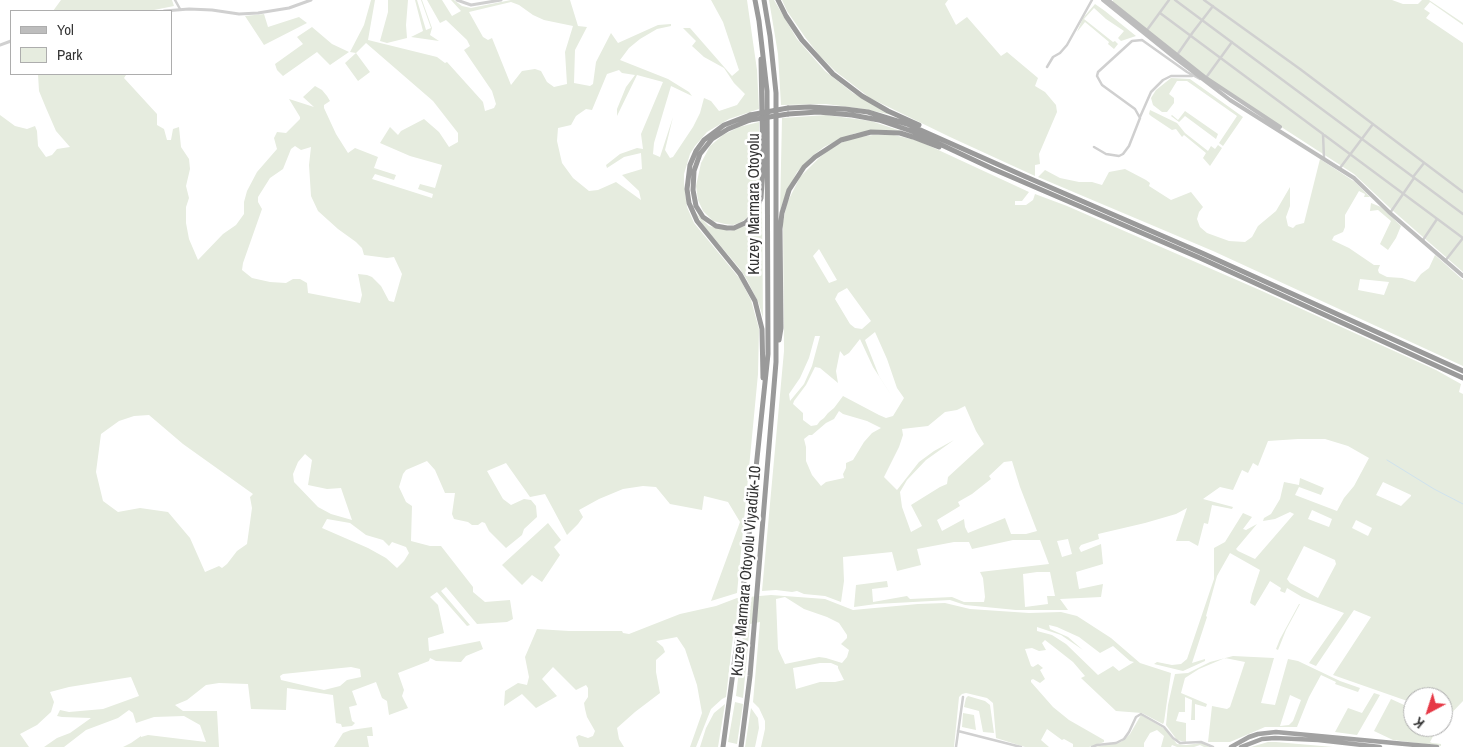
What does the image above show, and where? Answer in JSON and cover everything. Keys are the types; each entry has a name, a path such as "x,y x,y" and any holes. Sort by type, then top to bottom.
{"highway":[{"name":"Kuzey Marmara Otoyolu","path":"755,0 767,91 768,131 766,216 768,354 763,408"},
{"name":"Kuzey Marmara Otoyolu","path":"764,0 776,93 776,362 773,408"},
{"path":"778,0 789,22 810,50 833,74 851,88 882,108 927,129 993,166"},
{"path":"750,118 712,139 700,154 694,170 693,190 699,212 709,222 722,228 734,228 749,220 759,205 762,193 759,21"},
{"path":"763,408 763,337 757,308 740,274 697,221 689,203 690,165 696,151 704,140 724,125 810,106 837,108 884,116 929,133 993,166 1463,378"},
{"path":"776,362 781,328 780,229 782,213 789,190 797,177 815,157 828,147 849,137 871,132 885,132 913,136 993,166 1202,253 1463,371"},
{"name":"Kuzey Marmara Otoyolu Viyadük-10","path":"723,747 763,408"},
{"name":"Kuzey Marmara Otoyolu Viyadük-10","path":"741,747 750,676 773,408"},
{"path":"1231,747 1258,734 1276,732 1437,747"},
{"path":"1241,747 1262,739 1276,738 1380,747"}],"main road":[{"path":"1103,0 1230,100 1341,167 1463,275"},
{"path":"1108,0 1145,33"}],"street":[{"path":"175,0 180,9"},
{"path":"172,10 212,10 239,14 258,13 289,8 311,0"},
{"path":"457,0 470,5 501,0"},
{"path":"1047,67 1053,57 1064,49 1092,0"},
{"path":"1145,33 1169,0"},
{"path":"1175,0 1463,214"},
{"path":"1204,0 1463,192"},
{"path":"1176,57 1213,6"},
{"path":"1160,13 1463,238 1446,260"},
{"path":"1140,118 1135,109 1102,85 1097,76 1098,72 1132,41 1142,40 1195,77"},
{"path":"1094,147 1106,154 1119,156 1123,154 1129,146 1151,92 1163,80 1171,76 1205,79 1232,42"},
{"path":"1341,167 1373,124"},
{"path":"1323,134 1324,157"},
{"path":"1391,212 1424,163"},
{"path":"1423,240 1437,219"},
{"path":"956,747 963,697"},
{"path":"1092,747 1116,743 1124,739 1138,714 1142,714 1164,727 1180,743 1201,742 1213,747"},
{"path":"958,731 1021,747"}],"green space":[{"path":"61,0 172,0 174,6 154,10 54,10"},
{"path":"371,0 375,0 368,40 437,57 445,63 447,62 483,102 485,111 494,108 496,104 492,91 464,50 470,46 467,40 446,20 440,23 427,0 442,0 452,16 461,11 451,0 471,8 511,0 570,0 578,26 587,27 575,50 574,83 590,86 593,84 596,62 611,33 618,43 658,25 671,24 671,26 657,29 640,39 629,48 620,60 668,79 689,92 692,96 671,86 654,143 653,154 660,157 673,117 665,150 670,158 673,157 693,127 700,113 704,98 711,101 719,111 737,105 745,94 734,83 724,68 704,57 692,46 696,41 683,28 690,28 732,76 739,70 723,22 711,0 747,0 757,70 759,109 729,119 707,132 690,154 684,174 687,207 694,223 740,279 751,300 759,329 758,374 737,593 711,601 740,522 728,502 704,496 702,510 670,504 656,487 643,486 623,489 579,510 583,517 567,535 545,494 530,497 506,463 487,471 503,499 511,505 524,499 531,500 536,506 537,517 524,529 522,535 506,548 489,531 485,523 472,525 468,522 454,519 452,514 455,493 445,493 435,470 427,461 406,470 399,487 406,502 412,506 411,541 430,546 441,546 473,587 473,592 485,602 510,600 513,619 507,622 477,624 446,587 441,591 470,625 467,626 437,592 430,597 438,605 444,633 428,638 429,651 480,641 483,649 466,656 461,662 436,661 430,658 429,661 398,673 404,690 402,696 408,708 389,715 387,701 382,698 376,682 352,691 357,705 349,707 352,721 355,723 352,726 342,727 341,724 336,723 333,695 287,688 286,710 251,709 248,684 219,683 206,685 187,700 175,705 183,711 217,711 219,747 123,747 141,736 148,735 206,742 200,725 184,716 154,717 136,723 133,713 129,710 118,718 86,730 64,747 44,747 57,738 70,733 91,718 57,716 60,710 69,712 103,709 139,696 131,677 50,692 54,702 51,712 37,725 20,734 29,747 0,747 0,115 15,126 27,129 35,126 38,146 46,157 52,155 57,149 70,147 56,131 39,91 38,75 126,75 124,78 157,114 157,125 164,129 167,140 171,140 173,129 179,127 181,147 189,159 190,169 186,186 189,198 186,207 186,223 189,239 198,260 223,234 236,225 244,214 244,202 247,191 257,172 277,149 274,138 277,132 286,133 300,119 289,99 314,107 303,97 315,86 322,90 330,101 324,105 324,108 336,134 348,153 355,148 378,157 374,168 396,175 394,180 375,174 372,179 432,198 433,194 418,189 420,184 435,188 442,165 410,156 380,143 390,127 398,135 401,131 424,119 439,132 449,147 458,142 458,133 433,101 366,43 356,53 350,52 364,25","holes":["511,2 544,20 573,26 565,52 567,84 554,87 547,82 541,71 535,69 522,71 511,85 492,38 488,40 483,37 469,12","619,70 622,73 635,75 626,87 617,109 617,116 637,75 663,82 641,134 643,149 637,148 620,154 606,165 607,168 624,157 641,153 642,169 622,175 639,191 641,200 616,182 598,190 589,191 573,178 562,163 557,141 558,128 571,125 576,116 586,109 592,110 607,74","295,146 301,150 311,147 309,165 311,196 318,211 356,242 362,248 364,255 394,257 402,274 394,302 389,301 381,286 372,277 367,275 358,274 362,295 360,303 308,293 307,283 300,279 293,279 286,283 270,282 252,278 242,270 262,209 258,202 258,197 270,178 283,169 291,149","149,415 183,444 253,494 250,497 252,508 247,544 237,551 222,568 219,566 205,572 190,538 168,512 140,508 118,512 103,501 96,472 101,434 119,421 134,416","305,454 312,460 308,485 327,489 341,488 352,520 331,514 318,507 294,482 293,474 298,462","327,519 350,523 366,535 383,540 389,546 392,542 406,547 409,553 397,568 386,558 368,548 322,528","351,667 360,669 361,677 347,680 340,686 324,690 281,680 280,676 283,674"]},
{"path":"388,0 408,0 407,38 387,43 380,41 388,12"},
{"path":"415,0 417,0 426,30 431,28 422,0 432,28 430,35 439,41 411,37 423,31"},
{"path":"769,0 774,0 797,39 825,71 853,93 892,115 826,104 781,105 778,54"},
{"path":"782,0 948,0 945,4 956,25 967,17 1001,56 1007,52 1038,78 1035,86 1045,92 1056,105 1057,112 1039,154 1040,164 1035,165 1035,176 870,98 835,71 819,55 787,11"},
{"path":"1113,0 1392,0 1403,4 1418,4 1422,0 1429,0 1463,23 1463,25 1430,2 1424,9 1430,13 1426,18 1463,43 1463,272 1354,174 1221,88 1113,3"},
{"path":"1095,4 1136,36 1121,41 1118,38 1124,31 1094,8 1084,19 1118,44 1114,49 1108,44 1109,42 1085,22 1077,32 1083,18"},
{"path":"264,14 268,27 299,17 307,23 264,45 245,16"},
{"path":"312,27 332,44 349,52 330,65 317,52 283,76 277,70 275,64 303,44 297,37"},
{"path":"356,53 370,72 358,81 345,63"},
{"path":"1171,78 1190,79 1243,117 1223,146 1219,143 1237,116 1187,81 1177,81 1169,94 1174,98 1174,103 1167,112 1162,112 1153,105 1151,98 1156,90"},
{"path":"1150,110 1177,123 1185,133 1208,151 1211,146 1215,149 1218,145 1222,148 1210,166 1203,158 1206,153 1184,135 1182,137 1176,129 1172,130 1151,116 1149,114"},
{"path":"1185,111 1218,134 1216,139 1185,116 1179,122 1171,116 1178,120"},
{"path":"826,115 871,121 901,131 882,130 856,133 824,147 797,172 786,193 780,211 782,118"},
{"path":"759,122 760,184 755,207 746,219 733,225 713,221 703,211 698,200 696,186 701,163 710,146 723,135 739,127"},
{"path":"873,135 894,135 919,141 1029,192 1022,201 1015,201 1015,205 1026,205 1033,200 1035,194 1067,206 1262,291 1436,370 1461,384 1459,392 1463,394 1463,701 1453,712 1453,687 1403,687 1403,700 1333,675 1371,617 1354,610 1316,666 1309,663 1344,613 1302,597 1287,588 1285,593 1280,591 1281,588 1270,581 1255,606 1250,603 1260,570 1230,553 1217,576 1207,617 1192,663 1205,659 1205,661 1183,671 1154,664 1157,662 1172,665 1181,664 1187,659 1214,579 1214,548 1225,542 1243,513 1252,517 1243,529 1246,530 1257,524 1236,549 1255,559 1294,514 1290,512 1275,519 1263,521 1264,518 1271,514 1280,499 1284,482 1299,485 1300,478 1324,488 1321,495 1299,487 1295,495 1337,511 1344,498 1354,486 1369,458 1348,446 1325,439 1268,441 1258,466 1253,463 1248,473 1242,470 1233,490 1220,487 1203,499 1233,507 1232,509 1212,505 1208,524 1204,523 1198,546 1189,541 1176,541 1187,508 1176,514 1098,534 1099,539 1081,545 1079,548 1081,552 1101,544 1103,564 1076,572 1079,589 1103,584 1101,597 1060,599 1068,610 1016,610 965,605 950,600 854,607 856,585 887,581 888,587 872,589 873,602 907,596 910,599 952,597 964,602 984,602 983,578 980,572 1049,564 1040,540 1013,540 972,549 969,542 954,542 917,549 921,565 897,571 892,552 843,557 844,581 841,602 825,596 804,594 797,591 762,591 784,351 783,222 787,203 800,177 820,157 836,145 853,138","holes":["819,249 837,280 829,283 813,256","847,288 871,321 862,329 855,328 850,324 835,299 838,293","875,332 897,388 904,398 893,416 886,418 843,396 817,425 811,426 803,420 803,413 793,404 794,401 806,385 815,367 820,368 838,383 836,371 840,351 844,356 849,353 860,339 873,367 895,401 879,376 865,340","815,336 820,336 812,366 804,384 790,401 789,394 800,378 809,358","965,406 984,444 948,477 947,484 911,505 922,526 911,532 902,507 900,492 907,480 926,460 954,440 919,462 897,490 884,477 899,447 903,435 902,429 928,426 945,412 957,410","839,411 881,428 872,433 853,460 846,463 843,474 844,478 826,482 821,486 812,475 806,461 804,439 834,419","1012,461 1037,531 1026,534 1011,534 1005,518 968,533 964,519 942,531 937,520 960,506 958,502 991,479 989,476 1004,462","1383,482 1411,495 1401,506 1376,495","1312,510 1332,519 1329,527 1308,519","1356,520 1372,528 1368,536 1352,528","1068,539 1072,554 1062,557 1057,541","1304,546 1335,560 1336,564 1318,598 1290,583 1287,579","1050,572 1055,596 1047,596 1048,604 1025,607 1023,574"]},
{"path":"1320,159 1355,182 1370,197 1364,197 1365,194 1359,191 1345,215 1343,232 1334,236 1332,240 1349,248 1374,265 1380,265 1379,273 1387,277 1402,278 1415,282 1429,268 1435,255 1463,280 1463,366 1213,251 1038,177 1045,170 1060,178 1102,185 1109,172 1125,169 1146,180 1150,183 1149,186 1171,200 1191,192 1203,207 1197,219 1200,227 1207,233 1229,241 1245,242 1252,237 1258,226 1276,211 1290,187 1290,206 1286,217 1288,226 1293,228 1304,223","holes":["1360,279 1389,282 1384,295 1358,290"]},
{"path":"762,203 763,318 759,304 740,269 703,225 696,213 709,226 730,231 751,222 757,216"},
{"path":"1371,203 1381,207 1401,226 1388,250 1380,244 1391,221 1378,210 1370,211"},
{"path":"548,523 561,540 554,547 560,555 542,582 532,575 522,585 502,565"},
{"path":"771,595 825,599 853,610 945,603 970,609 1029,613 1061,612 1077,616 1111,638 1140,663 1171,673 1164,722 1163,724 1142,713 1116,711 1081,678 1085,676 1073,662 1045,640 1042,643 1046,650 1025,649 1031,666 1033,667 1038,664 1043,668 1040,670 1045,679 1040,683 1033,679 1031,682 1053,707 1069,720 1104,740 1104,742 1089,747 1073,747 1073,744 1064,739 1062,740 1047,729 1041,740 1049,747 1025,747 996,738 993,703 987,698 966,693 959,697 954,747 761,747 765,721 759,708 753,702 760,622 750,624 743,698 736,696 744,626 734,628 726,697 711,709 696,747 690,747 702,713 697,685 685,649 677,637 656,641 663,647 665,652 656,660 660,693 617,728 619,739 624,747 579,747 576,737 579,735 588,738 593,736 595,731 587,717 584,703 588,697 588,688 586,685 576,690 553,667 542,679 557,696 536,708 522,694 504,706 505,691 518,683 527,685 529,677 525,657 537,629 622,631 629,634 680,614 716,606 737,598","holes":["785,597 804,609 839,623 847,635 847,638 841,644 849,650 847,657 842,663 819,657 785,664 778,649 776,599","1049,625 1079,637 1100,653 1113,646 1130,661 1134,662 1119,671 1113,666 1098,675 1066,644 1052,635 1037,631 1037,627 1061,635 1083,650 1068,637 1050,629","831,663 838,666 844,680 820,682 796,689 793,668"]},
{"path":"1299,604 1278,650 1276,649 1280,639"},
{"path":"1233,656 1274,658 1261,703 1275,705 1288,659 1298,661 1340,681 1360,688 1358,692 1335,684 1336,682 1321,675 1309,697 1297,727 1265,727 1230,742 1208,742 1212,706 1227,709 1230,707 1245,662 1225,658","holes":["1290,695 1301,700 1293,721 1289,725 1280,726"]},
{"path":"1224,658 1199,669 1185,678 1181,693 1207,704 1206,707 1195,704 1195,720 1191,720 1192,700 1185,697 1185,712 1179,712 1176,721 1186,723 1186,742 1177,740 1166,725 1168,705 1175,674 1188,673 1210,662"},
{"path":"1374,693 1380,695 1357,735 1335,732 1348,708 1362,713"},
{"path":"968,696 985,701 990,705 994,733 983,732 979,711 964,707"},
{"path":"1391,699 1403,704 1403,737 1433,737 1430,742 1441,744 1441,746 1393,740 1374,731"},
{"path":"735,702 743,704 737,744 728,742"},
{"path":"725,704 718,747 700,747 706,728 714,713"},
{"path":"751,708 758,718 759,728 755,747 745,747"},
{"path":"963,713 974,715 976,730 962,727"},
{"path":"1141,715 1165,729 1177,744 1202,743 1210,747 1200,745 1177,747 1172,745 1171,747 1161,747 1164,736 1157,730 1150,733 1144,743 1144,747 1095,747 1121,742 1130,734"},
{"path":"372,727 373,736 367,736 369,747 334,747 343,733"},
{"path":"1268,742 1276,742 1333,747 1251,747"}],"waterway":[{"path":"1387,460 1434,489 1463,504"}]}
